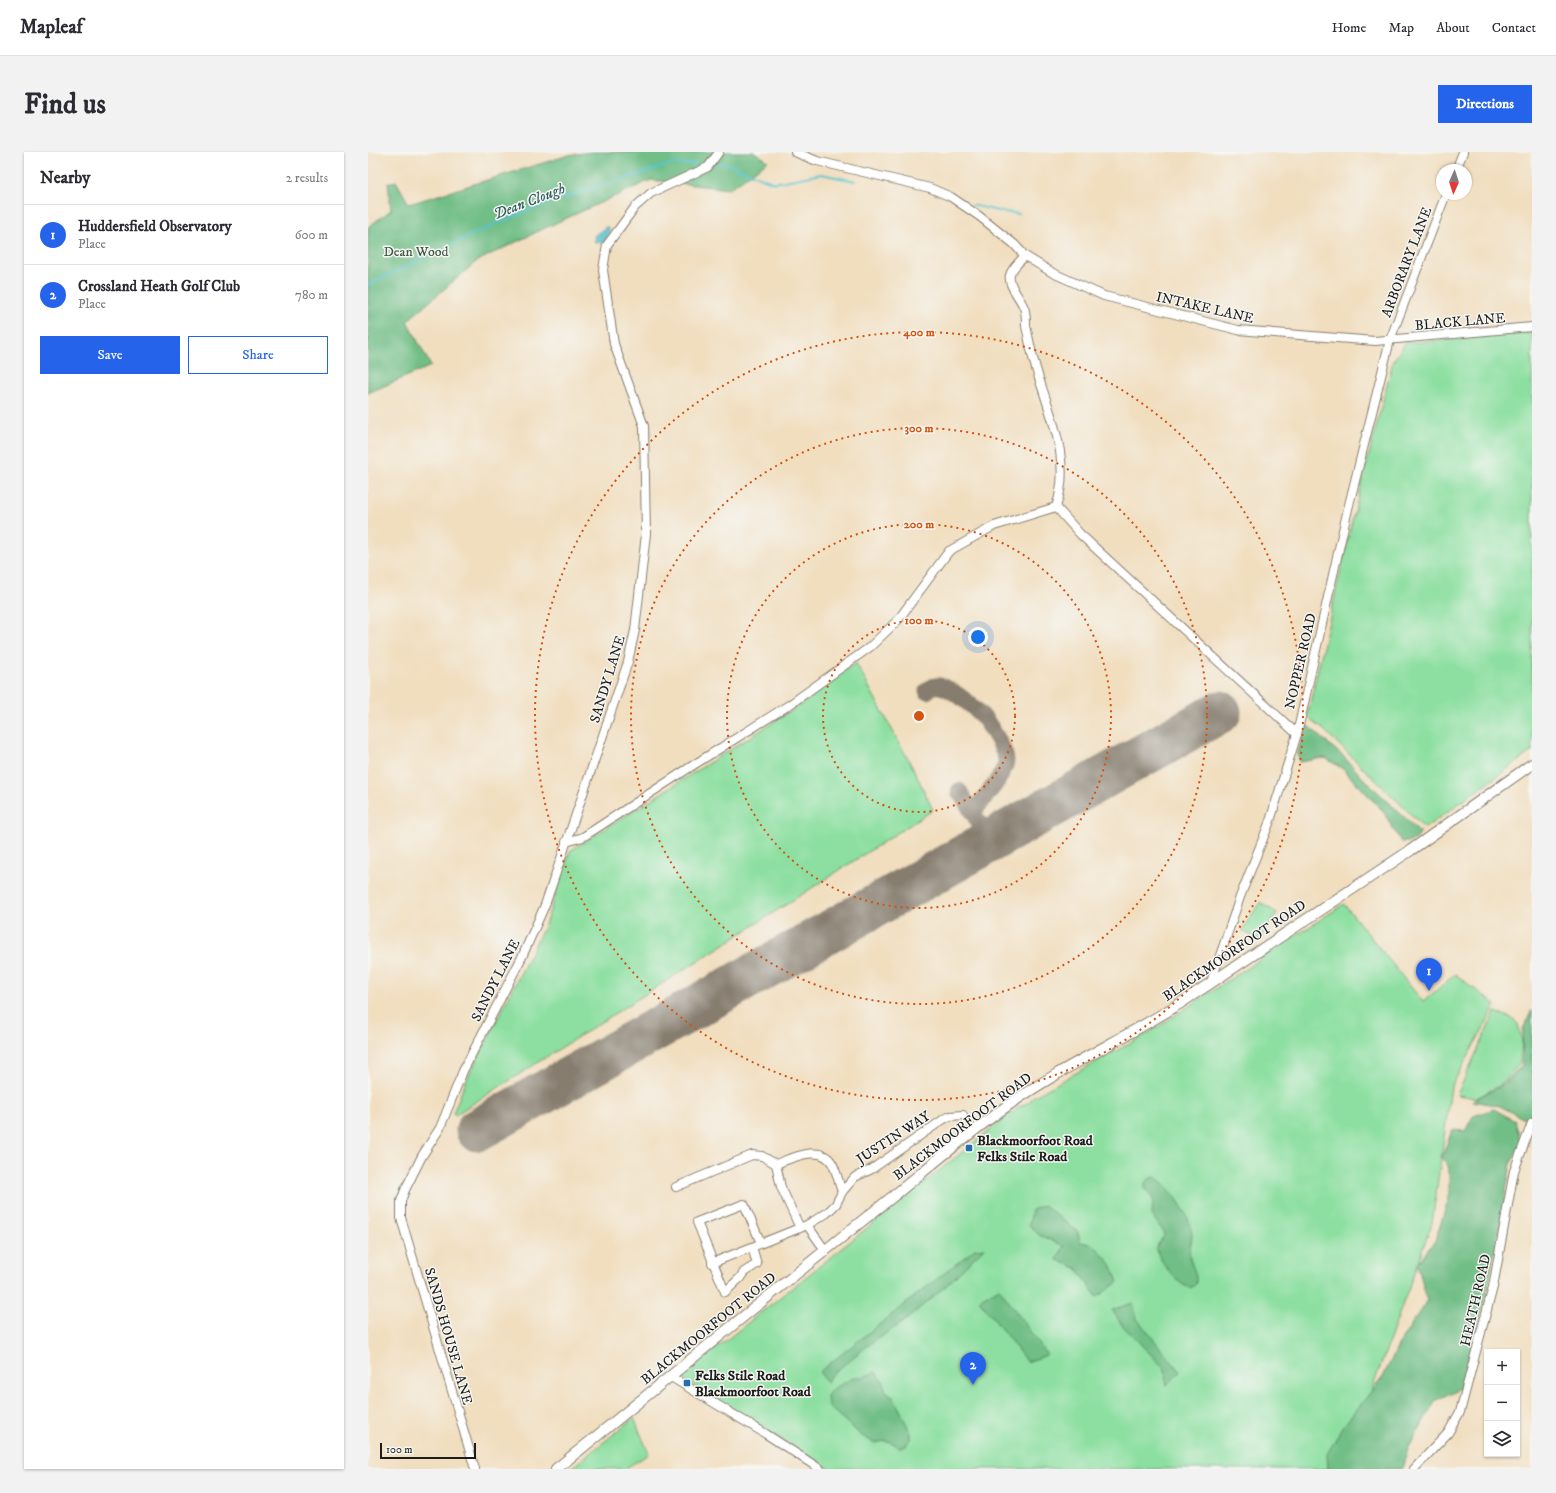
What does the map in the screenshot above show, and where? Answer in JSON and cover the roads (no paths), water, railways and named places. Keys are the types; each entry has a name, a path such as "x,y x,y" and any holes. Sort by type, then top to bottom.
{"street":[{"name":"SANDY LANE","path":"400,1210 405,1190 422,1156 440,1128 463,1071 522,957 545,905 628,662 635,630 646,534 644,426 614,344 603,270 608,245 635,207 651,193 708,167 718,152"},
{"name":"INTAKE LANE","path":"795,152 817,161 930,188 951,197 1014,244 1025,256 1053,273 1104,296 1238,330 1375,341 1390,340"},
{"path":"1458,164 1463,152"},
{"name":"ARBORARY LANE","path":"1390,340 1444,200"},
{"path":"1025,256 1010,275 1009,283 1021,300 1025,310 1029,343 1054,424 1061,458 1059,500 1056,508"},
{"name":"BLACK LANE","path":"1390,340 1532,327"},
{"name":"NOPPER ROAD","path":"1211,982 1240,898 1270,821 1297,734 1347,513 1390,340"},
{"path":"566,842 583,837 789,705 870,647 898,620 949,551 994,526 1056,508"},
{"path":"1056,508 1080,534 1297,734"},
{"name":"BLACKMOORFOOT ROAD","path":"556,1469 671,1378 825,1250 1012,1103 1044,1080 1151,1022 1416,846 1532,764"},
{"name":"JUSTIN WAY","path":"842,1192 855,1177 872,1169 944,1119 950,1116 964,1115"},
{"name":"HEATH ROAD","path":"1414,1469 1448,1433 1460,1412 1493,1287 1514,1171 1532,1123"},
{"path":"712,1262 804,1226 827,1212 836,1204 842,1192 833,1164 827,1156 804,1154 776,1164"},
{"path":"676,1187 752,1156 762,1156 776,1164 781,1187 804,1226 825,1250"},
{"path":"752,1247 757,1264 744,1272 740,1278 725,1292 697,1222 744,1204 761,1243"},
{"name":"SANDS HOUSE LANE","path":"400,1210 411,1254 475,1469"},
{"path":"671,1378 766,1434 820,1469"}],"water":[{"path":"608,227 610,232 603,243 595,242 594,236"}],"waterway":[{"name":"Dean Clough","path":"368,285 480,231 531,209 671,164 706,164"},
{"name":"Dean Clough","path":"716,164 728,164 774,183 821,174 855,181"},
{"name":"Dean Clough","path":"972,205 1019,214"}],"place":[{"name":"Huddersfield Observatory","path":"1429,991"},
{"name":"Blackmoorfoot Road Felks Stile Road","path":"969,1148"},
{"name":"Felks Stile Road Blackmoorfoot Road","path":"687,1383"},
{"name":"Crossland Heath Golf Club","path":"973,1385"}],"park label":[{"name":"Dean Wood","path":"416,251"}]}
